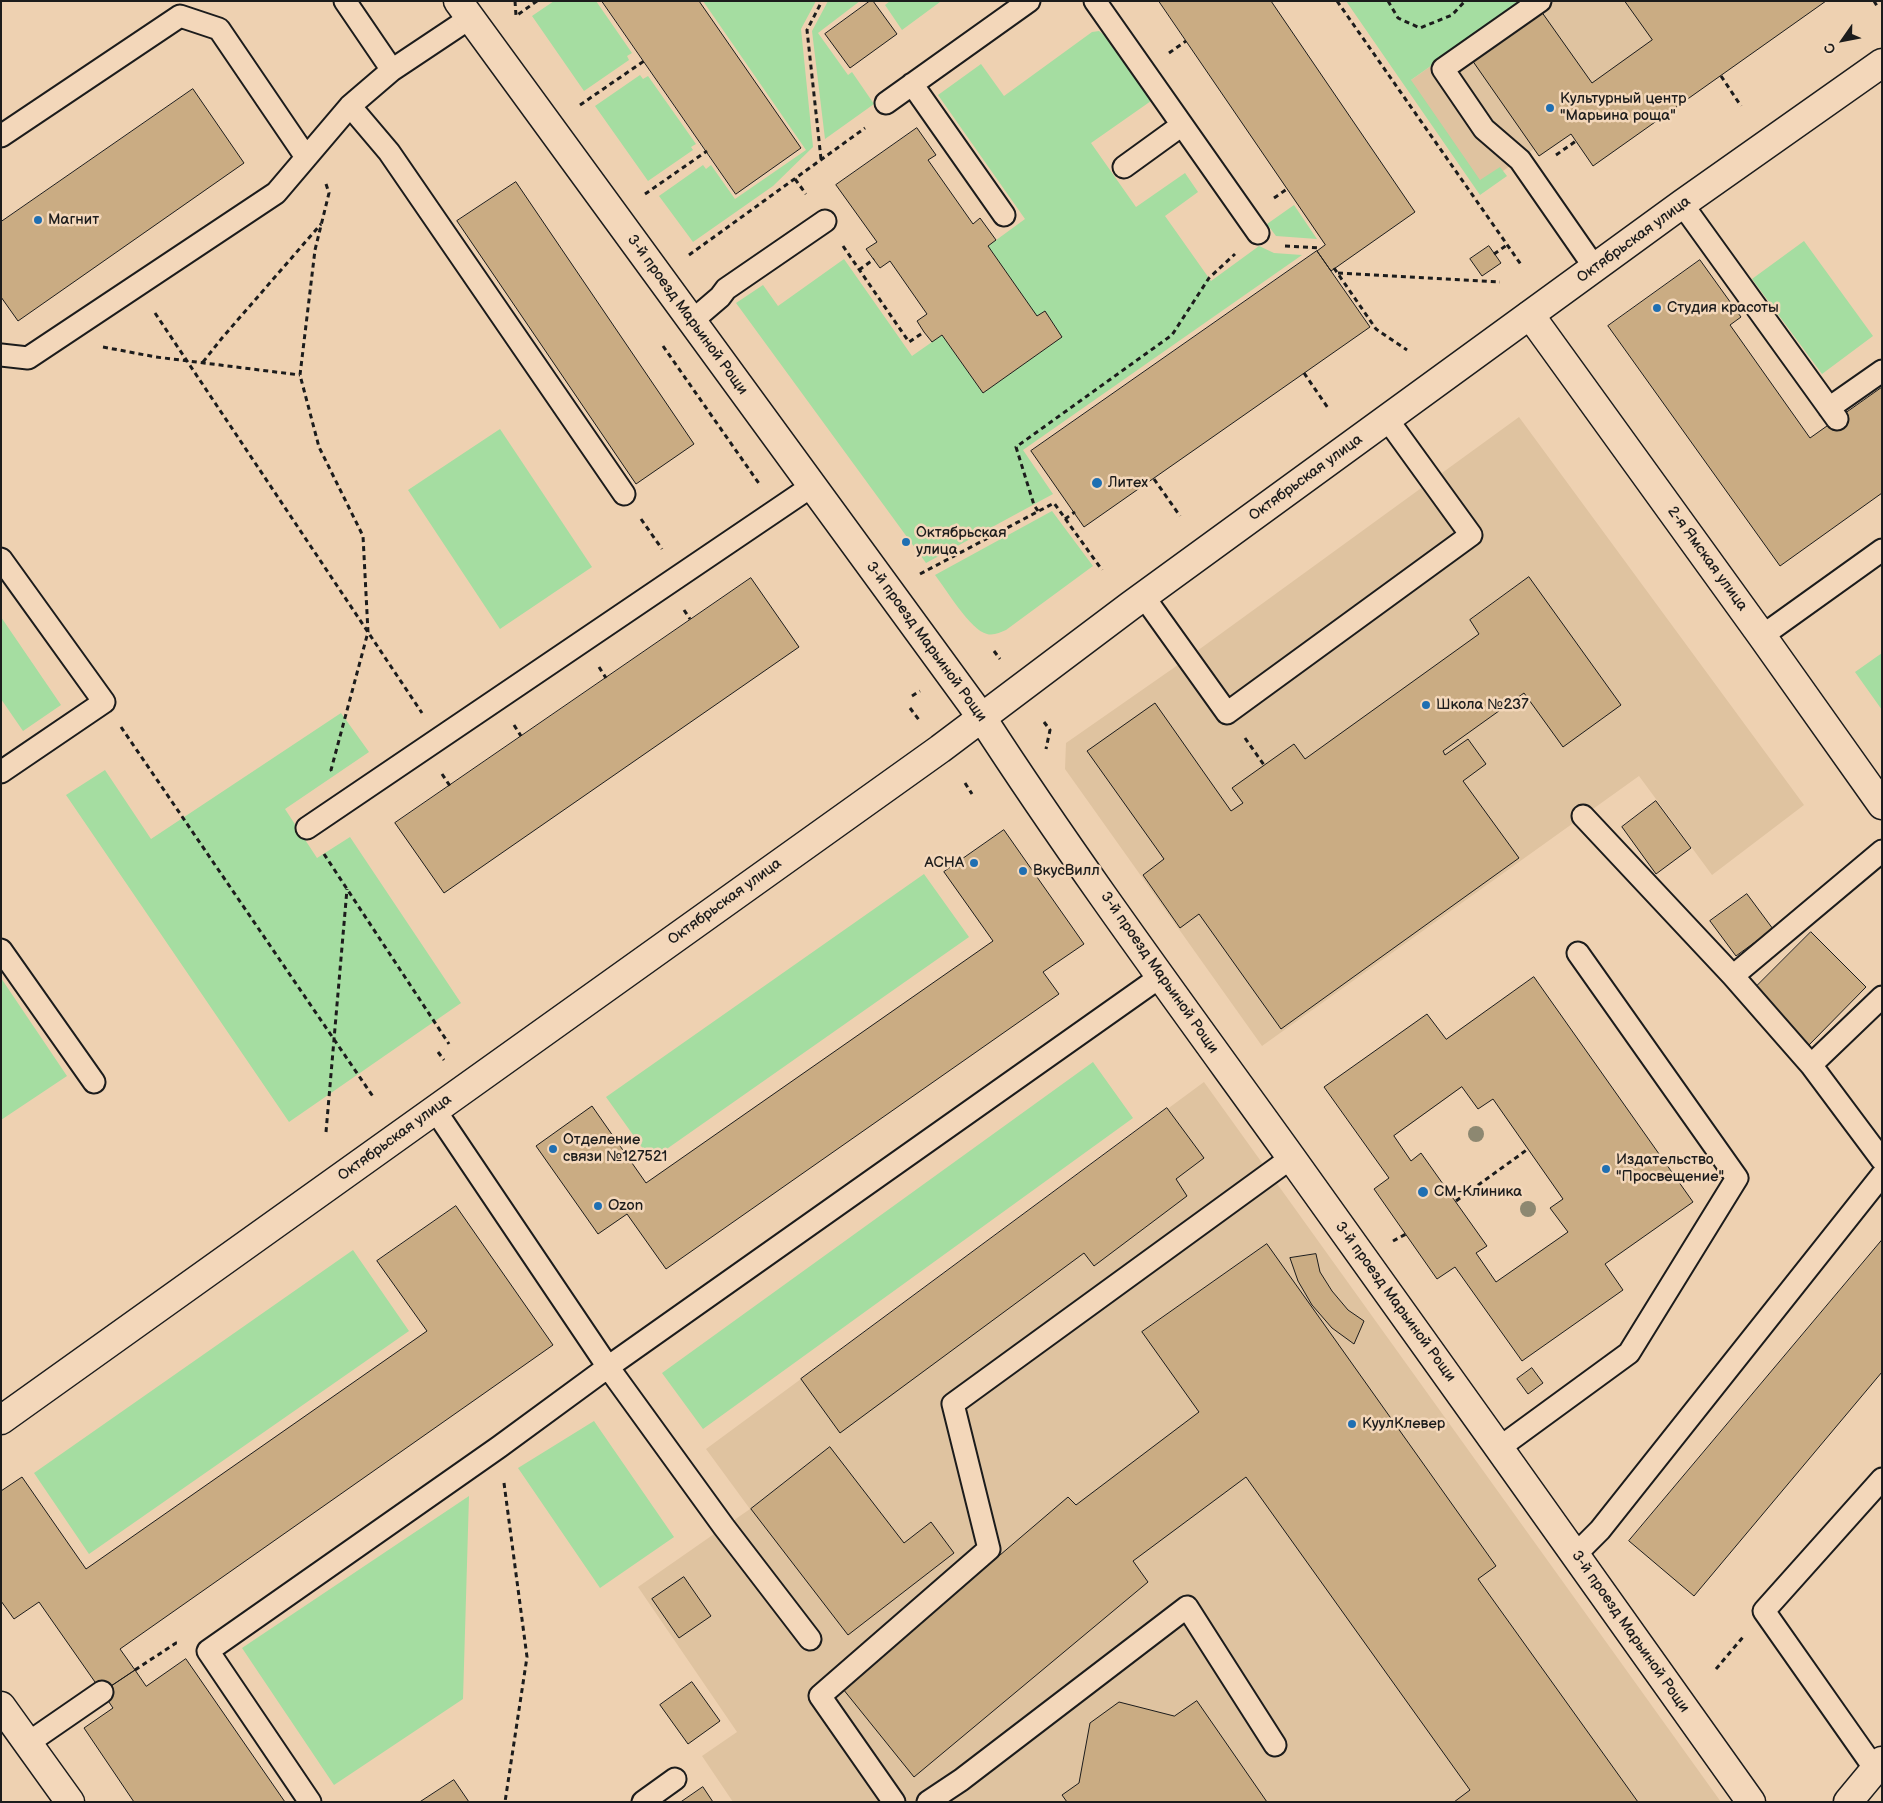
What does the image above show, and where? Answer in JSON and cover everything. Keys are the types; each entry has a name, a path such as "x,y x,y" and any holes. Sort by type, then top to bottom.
{"street":[{"name":"3-й проезд Марьиной Рощи","path":"464,10 982,718 1160,977 1576,1554 1751,1802"},
{"name":"Октябрьская улица","path":"1,1420 982,718 1387,419 1682,204 1882,62"},
{"name":"2-я Ямская улица","path":"1530,315 1882,805"},
{"path":"1,1706 70,1802"},
{"path":"1848,1802 1878,1765"}],"lane":[{"path":"345,1 392,70"},
{"path":"886,103 1029,1"},
{"path":"1095,1 1258,233"},
{"path":"1540,1 1443,69 1484,129 1520,160 1568,232 1595,268"},
{"path":"1,355 28,358 276,193 350,106 464,10"},
{"path":"1,136 180,16 219,29 306,157"},
{"path":"912,84 1004,215"},
{"path":"350,106 388,152 624,494"},
{"path":"1124,167 1182,126"},
{"path":"1682,204 1833,414 1882,371"},
{"path":"692,321 720,297 726,289 826,221"},
{"path":"1144,597 1227,713 1471,536 1387,419"},
{"path":"307,828 812,486"},
{"path":"1762,636 1882,550"},
{"path":"1,559 104,702 1,772"},
{"path":"1583,816 1733,976 1811,1065 1882,1160"},
{"path":"1733,976 1882,851"},
{"path":"1,950 94,1082"},
{"path":"1499,1448 1629,1352 1737,1178 1578,953"},
{"path":"310,1802 208,1651 499,1447 608,1367 1160,977"},
{"path":"1811,1065 1882,997"},
{"path":"435,1110 608,1367 724,1528 810,1639"},
{"path":"894,1802 820,1696 989,1549 953,1404 1291,1158"},
{"path":"1576,1554 1600,1530 1882,1175"},
{"path":"1878,1765 1764,1612 1882,1478"},
{"path":"928,1802 961,1780 1187,1607 1275,1745"},
{"path":"28,1743 102,1692"},
{"path":"643,1802 675,1780"}],"path":[{"path":"515,1 516,16 537,1"},
{"path":"821,160 807,30 822,1"},
{"path":"1337,1 1522,266"},
{"path":"1388,1 1398,18 1420,28 1452,15 1465,1"},
{"path":"1874,1 1877,6"},
{"path":"580,105 644,61"},
{"path":"1721,76 1741,106"},
{"path":"689,255 882,116 886,103"},
{"path":"646,194 706,152"},
{"path":"306,157 323,176 329,194 314,250 300,375 319,447 363,536 368,632 331,770"},
{"path":"795,179 909,342 924,332"},
{"path":"203,362 321,224"},
{"path":"1494,254 1508,245"},
{"path":"859,270 874,260"},
{"path":"1334,268 1376,329 1407,350"},
{"path":"1338,273 1500,282"},
{"path":"1038,511 1034,505 1016,447 1172,335 1209,278"},
{"path":"137,285 439,739"},
{"path":"57,339 188,360 300,375"},
{"path":"1304,373 1328,408"},
{"path":"1154,478 1180,516"},
{"path":"624,494 681,575"},
{"path":"918,575 1054,503 1102,570"},
{"path":"1065,519 1074,512"},
{"path":"994,651 1002,661"},
{"path":"104,702 374,1098"},
{"path":"910,708 924,726"},
{"path":"1044,722 1050,730 1045,754"},
{"path":"965,783 972,794"},
{"path":"307,828 449,1044"},
{"path":"326,1132 347,888"},
{"path":"1456,1201 1528,1149"},
{"path":"1393,1242 1406,1234"},
{"path":"499,1447 527,1657 506,1802"},
{"path":"1716,1669 1764,1612"},
{"path":"135,1670 176,1643 208,1651"}],"shaded area":[{"name":"Культурный центр \"Марьина роща\"","path":"1522,1 1826,1 1593,166 1571,134 1539,156 1534,149 1479,188 1407,83"},
{"name":"Школа №237","path":"1519,417 1804,805 1712,875 1639,776 1262,1046 1065,769 1066,743 1175,667"},
{"path":"1204,1082 1721,1802 733,1802 702,1756 737,1732 638,1587 750,1509 706,1449"}],"green space":[{"path":"554,1 596,1 632,53 627,56 629,60 584,91 532,16"},
{"path":"703,1 816,1 801,29 813,147 773,186 693,242 659,196 703,165 706,169 711,165 735,199 806,150"},
{"path":"828,1 860,1 818,33 848,75 852,72 874,104 825,139 812,31"},
{"path":"890,1 940,2 902,30 885,5"},
{"path":"1346,1 1522,1 1411,80 1480,180 1500,167 1507,176 1480,195"},
{"path":"1099,31 1104,35 1151,101 1091,143 1136,207 1185,173 1198,192 1165,216 1211,281 1259,246 1274,253 1302,255 1023,450 1053,494 926,563 736,303 763,285 778,306 844,259 912,356 942,335 983,393 1062,337 1045,311 1037,316 988,246 1025,219 938,95 981,64 1004,96 1092,32"},
{"path":"640,75 643,79 648,76 696,144 691,147 693,150 648,181 595,106"},
{"path":"1294,205 1317,239 1276,236 1267,224"},
{"path":"1804,241 1873,336 1822,374 1752,279"},
{"path":"500,429 592,567 500,629 408,490"},
{"path":"1052,511 1093,566 1006,630 997,634 987,634 980,631 966,617 935,575"},
{"path":"1,617 61,705 23,731 1,699"},
{"path":"1882,653 1882,710 1855,672"},
{"path":"341,713 369,752 285,809 317,858 350,837 461,1003 289,1122 66,795 105,770 151,839"},
{"path":"924,874 969,937 651,1160 606,1097"},
{"path":"1,978 67,1076 1,1120"},
{"path":"1093,1062 1133,1118 703,1429 662,1373"},
{"path":"353,1250 409,1331 89,1554 34,1473"},
{"path":"594,1421 674,1537 600,1588 518,1468"},
{"path":"469,1496 463,1699 334,1785 242,1648"}],"building":[{"path":"602,1 699,1 801,148 736,194"},
{"path":"870,1 873,1 897,34 850,68 825,34"},
{"path":"1159,1 1271,1 1415,212 1331,271 1317,251 1325,245"},
{"name":"Культурный центр \"Марьина роща\"","path":"1625,1 1826,1 1593,166 1571,134 1539,156 1472,60 1541,11 1592,83 1652,40"},
{"path":"193,89 244,163 18,321 1,297 1,222"},
{"path":"917,128 936,155 928,160 973,224 980,218 996,240 988,246 1037,316 1045,311 1062,337 983,393 942,335 932,342 924,332 917,321 927,314 890,261 880,268 866,249 877,242 836,185"},
{"path":"516,182 694,444 636,484 457,221"},
{"path":"1489,246 1501,263 1482,276 1470,259"},
{"path":"1317,251 1370,327 1084,527 1031,451"},
{"path":"1700,260 1741,317 1730,325 1810,438 1882,387 1882,493 1780,566 1608,326"},
{"path":"1529,577 1621,705 1563,747 1524,693 1443,751 1445,755 1468,739 1486,764 1463,781 1519,858 1281,1029 1199,914 1180,928 1143,875 1164,859 1087,751 1155,703 1231,811 1243,803 1232,788 1294,744 1305,759 1479,634 1470,620"},
{"path":"751,578 799,647 444,893 395,823"},
{"path":"1656,801 1691,848 1656,874 1622,827"},
{"path":"1004,830 1084,944 1043,972 1059,994 666,1269 627,1214 598,1234 536,1146 592,1106 646,1183 993,941 944,872"},
{"path":"1747,894 1773,929 1736,956 1710,921"},
{"path":"1811,932 1866,987 1809,1045 1754,989"},
{"name":"Издательство \"Просвещение\"","path":"1534,977 1693,1202 1605,1264 1623,1290 1522,1361 1455,1267 1437,1279 1374,1189 1389,1178 1324,1087 1427,1014 1446,1039","holes":["1462,1087 1478,1109 1493,1099 1563,1199 1550,1208 1568,1232 1496,1282 1476,1253 1487,1246 1421,1153 1411,1161 1394,1136"]},
{"path":"1167,1108 1204,1158 1176,1179 1187,1196 1094,1266 1084,1253 840,1433 801,1379"},
{"path":"456,1206 553,1345 120,1649 135,1670 102,1692 39,1602 14,1619 1,1601 1,1491 22,1477 86,1569 427,1331 377,1261"},
{"path":"1882,1240 1882,1372 1694,1596 1629,1541"},
{"path":"1267,1244 1496,1566 1478,1579 1638,1802 1454,1802 1470,1790 1246,1477 1133,1561 1148,1582 914,1777 843,1689 1068,1497 1076,1505 1199,1412 1142,1332"},
{"path":"1316,1254 1320,1272 1332,1291 1348,1310 1364,1321 1354,1344 1332,1328 1312,1305 1298,1281 1290,1258"},
{"path":"1532,1368 1543,1383 1528,1394 1517,1379"},
{"path":"830,1447 904,1543 931,1522 954,1553 848,1635 751,1509"},
{"path":"684,1577 711,1616 679,1638 652,1599"},
{"path":"186,1659 285,1802 134,1802 84,1728 113,1708 102,1692 135,1670 146,1686"},
{"path":"692,1682 720,1721 688,1744 660,1705"},
{"path":"1197,1701 1267,1802 1067,1802 1062,1795 1079,1783 1090,1723 1119,1702 1174,1716"},
{"path":"454,1780 469,1802 420,1802"},
{"path":"703,1787 713,1802 681,1802"}],"place":[{"name":"Культурный центр \"Марьина роща\"","path":"1550,108"},
{"name":"Магнит","path":"38,220"},
{"name":"Студия красоты","path":"1657,308"},
{"name":"Литех","path":"1097,483"},
{"name":"Октябрьская улица","path":"906,542"},
{"name":"Школа №237","path":"1426,705"},
{"name":"АСНА","path":"974,863"},
{"name":"ВкусВилл","path":"1023,871"},
{"name":"Отделение связи №127521","path":"553,1149"},
{"name":"Издательство \"Просвещение\"","path":"1606,1169"},
{"name":"СМ-Клиника","path":"1423,1192"},
{"name":"Ozon","path":"598,1206"},
{"name":"КуулКлевер","path":"1352,1424"}]}
